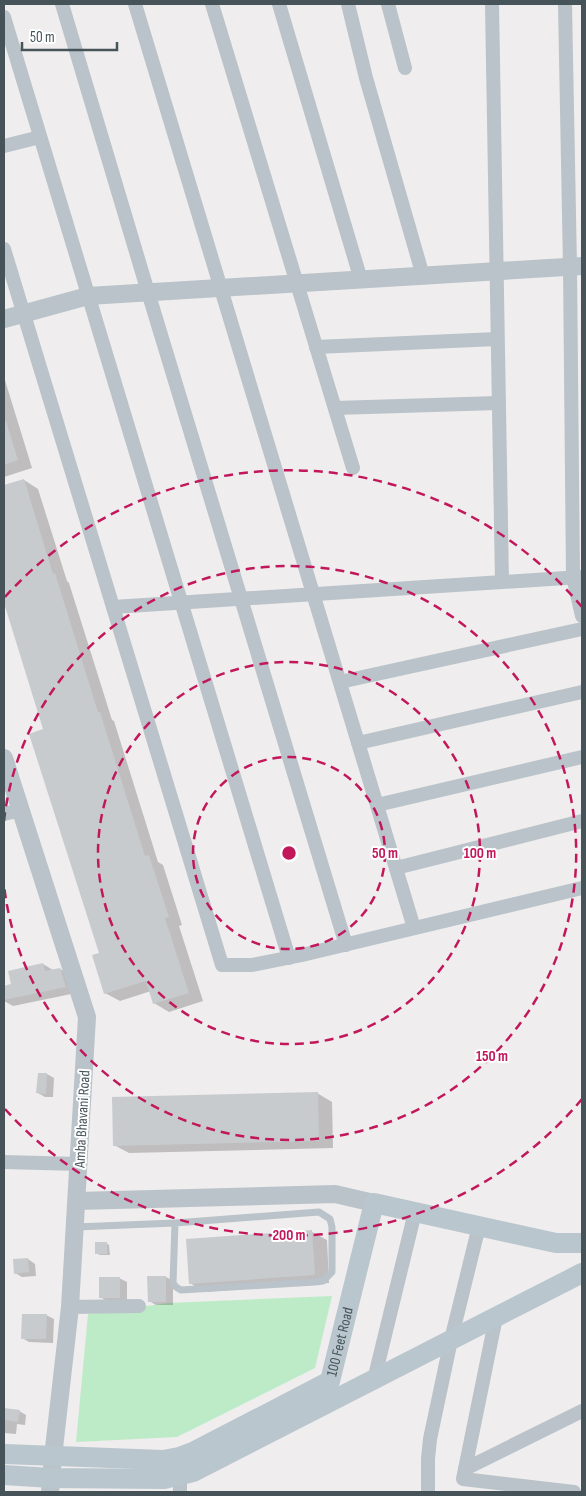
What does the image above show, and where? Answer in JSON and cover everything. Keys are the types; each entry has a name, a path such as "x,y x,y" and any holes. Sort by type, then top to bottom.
{"main road":[{"path":"374,1203 556,1243 582,1243"},
{"name":"100 Feet Road","path":"4,1454 162,1460 179,1457 330,1380 374,1203"},
{"name":"100 Feet Road","path":"4,1475 51,1485 120,1485 164,1479 180,1484 202,1468 582,1273"}],"street":[{"path":"62,4 346,945"},
{"path":"135,4 414,928"},
{"path":"212,4 353,468"},
{"path":"279,4 361,280"},
{"path":"348,4 366,78 423,276"},
{"path":"388,4 405,68"},
{"path":"492,4 502,582"},
{"path":"565,4 576,267 577,577 582,616"},
{"path":"4,17 289,958"},
{"path":"4,146 40,137"},
{"path":"4,249 222,964 252,964 289,958 582,888"},
{"path":"4,319 88,296 576,267"},
{"path":"316,347 497,339"},
{"path":"335,408 498,403"},
{"path":"113,607 577,577"},
{"path":"340,682 582,629"},
{"path":"358,743 582,692"},
{"path":"377,805 582,757"},
{"name":"Amba Bhavani Road","path":"4,758 12,812 87,1018 70,1307 51,1485"},
{"path":"396,868 582,821"},
{"path":"4,1162 79,1164"},
{"path":"77,1201 335,1194 374,1203"},
{"path":"374,1380 415,1212"},
{"path":"428,1492 430,1439 451,1340 479,1226"},
{"path":"70,1307 139,1306"},
{"path":"496,1318 463,1479 574,1492"},
{"path":"465,1469 582,1411"},
{"path":"562,1421 582,1422"}],"lane":[{"path":"76,1227 319,1212 330,1219 332,1227 332,1272 323,1281 315,1282 181,1290 173,1283 175,1222"}],"green space":[{"path":"332,1296 315,1368 177,1437 76,1442 88,1314 169,1303"}],"building":[{"path":"4,421 6,421 18,460 4,465"},
{"path":"24,479 145,856 149,855 169,917 165,918 189,993 153,1004 146,981 104,994 92,955 99,953 29,734 43,729 4,603 4,485"},
{"path":"43,963 45,971 60,968 66,987 4,1000 4,986 11,984 8,971"},
{"path":"38,1073 47,1073 46,1094 36,1093"},
{"path":"318,1092 319,1141 113,1146 112,1097"},
{"path":"312,1230 315,1275 189,1284 186,1239"},
{"path":"95,1242 107,1242 107,1254 95,1254"},
{"path":"28,1258 29,1272 14,1274 13,1259"},
{"path":"147,1276 166,1276 166,1302 148,1302"},
{"path":"99,1277 120,1277 120,1298 99,1298"},
{"path":"22,1314 47,1314 46,1339 21,1339"},
{"path":"4,1408 20,1410 18,1422 4,1420"}]}
